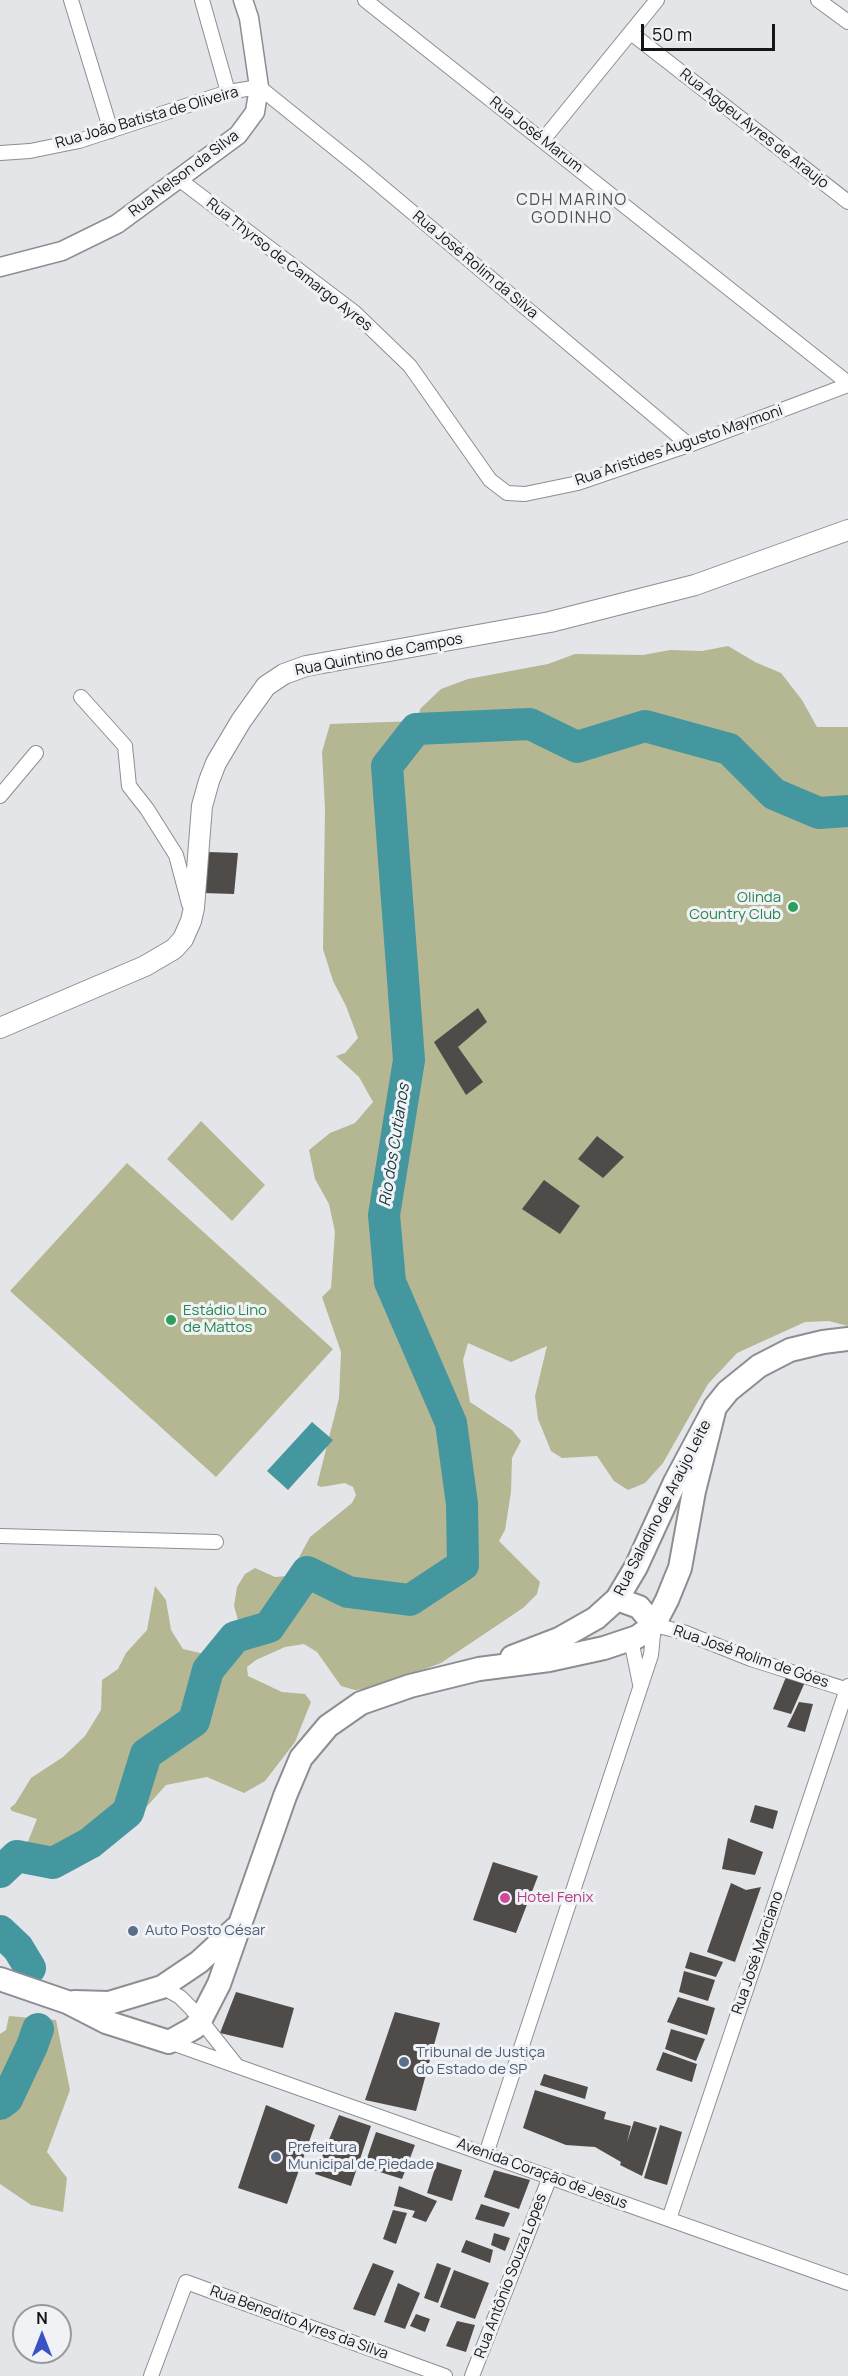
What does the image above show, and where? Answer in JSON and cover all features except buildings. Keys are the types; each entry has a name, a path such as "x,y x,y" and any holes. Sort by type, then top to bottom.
{"main road":[{"name":"Rua Quintino de Campos","path":"0,1028 162,957 183,939 191,921 202,806 209,781 216,764 241,721 266,686 284,674 306,666 550,622 695,585 848,530"},
{"name":"Rua Saladino de Araújo Leite","path":"479,1669 559,1639 613,1604 636,1567 675,1482 715,1407 728,1390 759,1366 790,1350 848,1339"},
{"name":"Rua Saladino de Araújo Leite","path":"169,2042 194,2028 219,1984 285,1796 301,1758 328,1726 361,1703 410,1686 479,1669 549,1660 631,1640 654,1625 668,1600 680,1568 694,1491 715,1407"},
{"path":"631,1640 613,1628 609,1619 613,1604 639,1607 654,1625"},
{"name":"Rua Saladino de Araújo Leite","path":"68,2002 109,2003 162,1987 199,1962 240,1925"},
{"path":"0,1979 68,2002"},
{"name":"Avenida Coração de Jesus","path":"68,2002 106,2022 169,2042"}],"street":[{"path":"71,0 111,131"},
{"path":"202,0 228,92"},
{"name":"Rua Nelson da Silva","path":"0,267 62,251 117,225 238,135 255,112 259,87 249,18 243,0"},
{"name":"Rua José Marum","path":"365,0 848,384"},
{"path":"543,140 657,0"},
{"path":"818,0 848,22"},
{"name":"Rua Aggeu Ayres de Araujo","path":"632,33 848,202"},
{"name":"Rua João Batista de Oliveira","path":"0,153 30,151 79,141 228,92 259,87"},
{"name":"Rua José Rolim da Silva","path":"259,87 362,170 690,445"},
{"name":"Rua Thyrso de Camargo Ayres","path":"180,180 354,312 410,366 490,480 507,493"},
{"name":"Rua Aristides Augusto Maymoni","path":"507,493 525,494 578,483 690,445 848,384"},
{"path":"81,697 125,746 129,786 147,809 176,855 188,894 191,921"},
{"path":"0,796 36,753"},
{"path":"0,1536 216,1542"},
{"path":"486,2154 651,1655 654,1625"},
{"name":"Rua José Rolim de Góes","path":"654,1625 684,1632 751,1659 848,1689"},
{"path":"631,1640 640,1686"},
{"name":"Rua José Marciano","path":"669,2219 848,1689"},
{"path":"162,1987 180,1997 191,2007 237,2066"},
{"name":"Avenida Coração de Jesus","path":"169,2042 848,2283"},
{"name":"Rua Antônio Souza Lopes","path":"472,2376 550,2177"},
{"name":"Rua Benedito Ayres da Silva","path":"152,2376 186,2282 445,2376"}],"green space":[{"path":"728,646 755,662 781,673 802,700 817,727 848,727 848,1326 829,1321 805,1322 737,1353 708,1384 663,1463 645,1483 628,1490 614,1481 597,1456 562,1458 551,1451 538,1419 535,1396 547,1346 511,1362 468,1343 463,1360 470,1402 512,1430 521,1441 512,1458 511,1492 505,1530 499,1541 540,1582 537,1594 523,1608 441,1663 375,1688 355,1690 341,1686 317,1652 304,1644 285,1647 256,1660 247,1667 248,1676 282,1692 305,1694 311,1702 295,1742 265,1781 244,1793 207,1777 166,1785 142,1812 108,1830 70,1859 41,1871 30,1866 25,1849 37,1819 12,1811 10,1808 15,1804 31,1778 63,1757 85,1736 101,1710 102,1680 118,1669 126,1653 147,1630 155,1586 166,1600 171,1630 183,1649 209,1655 232,1646 242,1634 234,1606 237,1587 245,1574 255,1568 275,1577 289,1576 310,1537 352,1503 356,1495 353,1487 345,1483 321,1487 317,1485 339,1398 341,1352 322,1297 331,1288 335,1232 329,1204 315,1179 309,1150 330,1133 355,1123 373,1102 359,1077 336,1056 345,1053 358,1038 346,1006 333,981 323,949 325,808 322,752 330,724 418,721 420,709 441,689 468,679 548,664 575,654 643,655 670,650 702,651"},
{"path":"201,1121 265,1185 232,1221 167,1159"},
{"name":"Estádio Lino de Mattos","path":"127,1163 333,1349 216,1477 10,1291"},
{"path":"9,2016 56,2020 70,2090 47,2152 67,2178 63,2212 31,2205 0,2184 0,2034 6,2030"}],"water":[{"path":"312,1422 333,1440 288,1490 267,1471"}],"waterway":[{"name":"Rio dos Cutianos","path":"0,1872 17,1856 53,1863 90,1843 128,1812 146,1754 194,1721 208,1670 235,1637 269,1627 307,1572 348,1592 410,1600 463,1565 462,1504 451,1423 390,1282 384,1215 409,1060 387,766 416,729 530,724 577,747 645,726 729,749 774,794 819,813 848,811"},
{"name":"Rio dos Cutianos","path":"0,1931 18,1948 30,1968"},
{"name":"Rio dos Cutianos","path":"0,2104 7,2099 38,2029"}],"place":[{"name":"Olinda Country Club","path":"793,907"},
{"name":"Estádio Lino de Mattos","path":"171,1320"},
{"name":"Hotel Fenix","path":"505,1898"},
{"name":"Auto Posto César","path":"133,1931"},
{"name":"Tribunal de Justiça do Estado de SP","path":"404,2062"},
{"name":"Prefeitura Municipal de Piedade","path":"276,2157"}],"district":[{"name":"CDH MARINO GODINHO","path":"572,210"}]}
